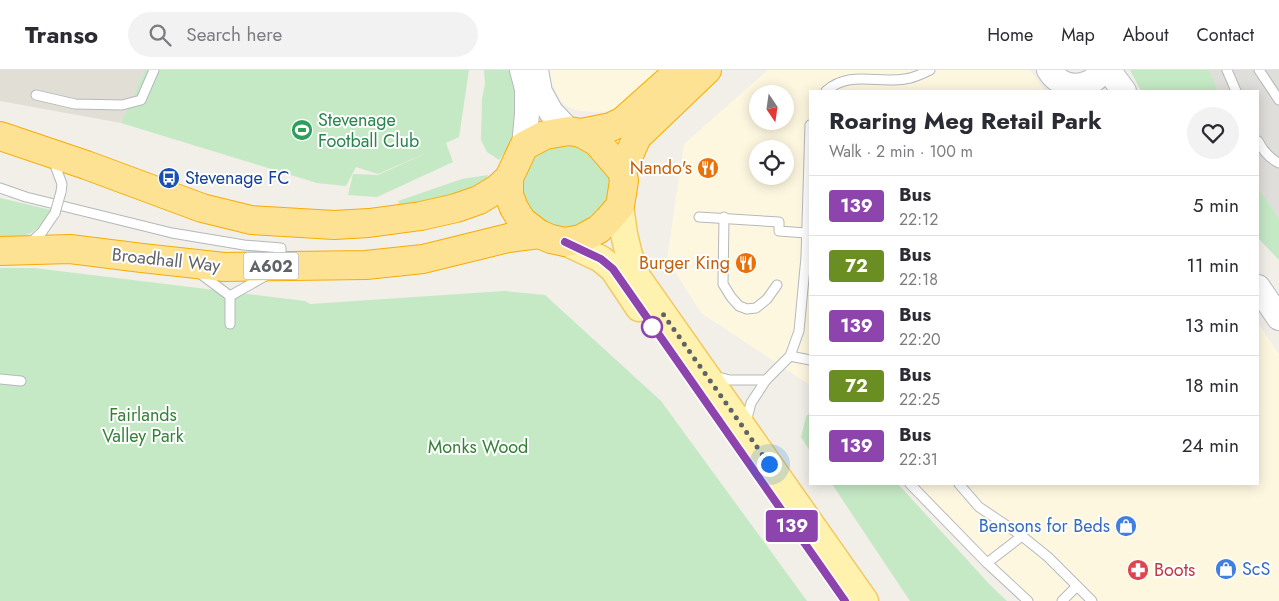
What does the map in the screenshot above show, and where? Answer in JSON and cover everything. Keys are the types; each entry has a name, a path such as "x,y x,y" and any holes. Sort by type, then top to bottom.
{"highway":[{"path":"0,136 202,208 252,220 325,224 369,223 421,216 456,208 479,200 497,189 509,178 524,146 545,135 611,127 623,122 680,70"},
{"path":"622,171 638,137 707,70"},
{"path":"509,178 510,195 514,208 522,221 539,234 565,242 581,238 600,229 620,206 624,181 622,171 597,142 575,132"},
{"name":"Broadhall Way","path":"12,250 70,249 224,266 366,265 423,259 508,238 539,234"}],"main road":[{"path":"522,70 527,89 524,146"},
{"path":"536,70 540,92 551,112 575,132"},
{"path":"1057,81 1071,85 1082,85 1112,74 1123,90"},
{"path":"620,206 629,255 638,278 865,601"},
{"path":"565,242 601,259 613,269 845,601"},
{"path":"1259,288 1279,318"}],"lane":[{"path":"36,95 75,104 122,105 141,100 154,70"},
{"path":"827,90 843,81 904,80 930,70"},
{"path":"1227,70 1236,90"},
{"path":"1259,70 1279,100"},
{"path":"1259,142 1268,156 1279,163"},
{"path":"12,250 42,232 55,213 62,184 56,165 49,153"},
{"path":"748,434 747,418 751,403 766,380 790,356 799,331 806,257 809,166"},
{"path":"0,188 172,233 244,245 281,248 282,266 230,296"},
{"path":"699,217 779,222 779,231 806,233"},
{"path":"724,218 723,284 731,298 739,306 747,309 756,308 766,299 776,285"},
{"path":"186,263 230,296"},
{"path":"230,296 230,324"},
{"path":"790,356 809,360"},
{"path":"706,374 730,380 766,380"},
{"path":"0,379 21,381"},
{"path":"911,485 987,563 1028,601"},
{"path":"959,485 979,507 1022,536 1048,557 1092,601"},
{"path":"987,563 1022,536"},
{"path":"1062,601 1077,586"}],"shaded area":[{"path":"0,70 145,70 121,123 0,101"},
{"path":"549,70 665,70 622,106 609,111 593,112 580,111 568,107 560,100 552,83"},
{"path":"768,70 1030,70 1044,90 809,90 809,384 701,313 667,259 684,144 749,87 749,130 794,130 794,85 751,85"},
{"path":"1209,70 1279,70 1279,218 1259,188 1259,90 1218,90"},
{"path":"1259,324 1279,354 1279,601 1027,601 915,485 1259,485"}],"green space":[{"name":"Stevenage Football Club","path":"145,70 469,70 459,137 446,143 453,162 377,197 348,195 353,174 378,175 435,149 378,174 356,167 346,186 317,183 121,123"},
{"path":"484,70 518,70 521,115 510,146 499,160 487,152 481,140 482,99 485,84"},
{"path":"1130,70 1209,70 1218,90 1140,90"},
{"path":"569,140 602,159 610,176 610,195 603,213 571,231 535,221 519,188 533,153"},
{"path":"488,175 485,186 402,211 398,201 462,179"},
{"path":"1259,188 1279,218 1279,260 1259,239"},
{"path":"0,198 51,210 47,218 37,229 16,239 0,242"},
{"path":"0,268 34,268 305,301 310,304 504,291 545,295 661,401 807,601 0,601"},
{"path":"809,413 809,449 801,437 806,417"},
{"path":"833,485 899,485 1007,601 910,601"}],"bus line":[{"name":"139","path":"565,242 601,259 613,269 845,601"}],"place":[{"name":"Stevenage Football Club","path":"302,130"},
{"name":"Nando's","path":"708,168"},
{"name":"Stevenage FC","path":"169,178"},
{"name":"Burger King","path":"746,263"},
{"name":"Bensons for Beds","path":"1126,526"},
{"name":"ScS","path":"1226,569"},
{"name":"Boots","path":"1138,570"}],"route":[{"path":"652,327 663,314 769,464"}],"park label":[{"name":"Fairlands Valley Park","path":"143,425"},
{"name":"Monks Wood","path":"478,447"}]}
